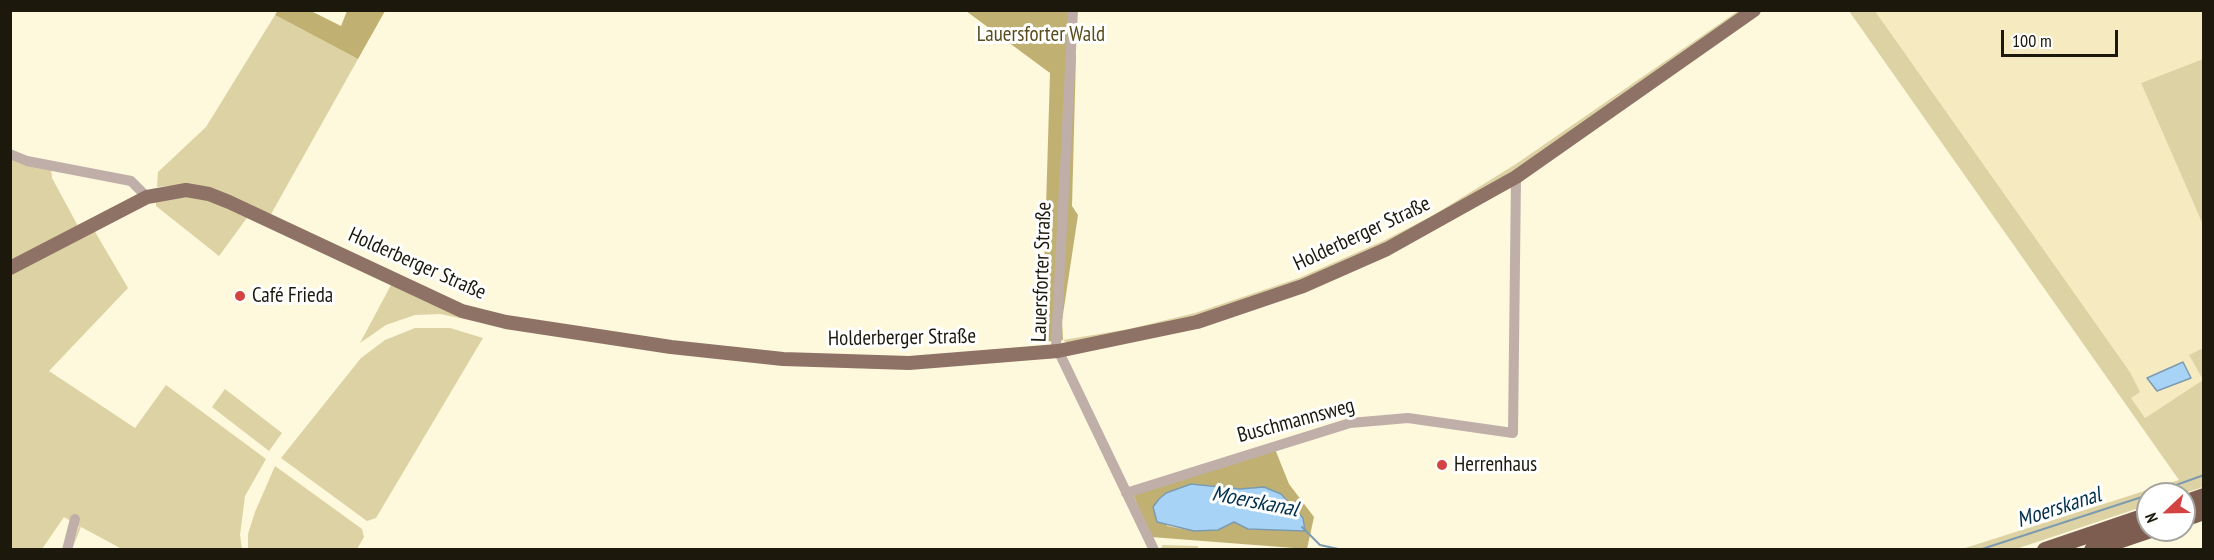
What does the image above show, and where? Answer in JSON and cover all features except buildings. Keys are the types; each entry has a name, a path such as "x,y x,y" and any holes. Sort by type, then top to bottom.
{"highway":[{"path":"2045,549 2136,519"},
{"path":"2092,549 2136,535"}],"main road":[{"name":"Holderberger Straße","path":"10,268 147,196 180,190 209,194 462,311 506,322 671,347 783,359 909,363 1058,351 1197,322 1303,286 1387,249 1516,177 1754,10"}],"street":[{"name":"Lauersforter Straße","path":"1073,10 1056,346 1154,549"},
{"path":"10,154 27,161 131,181 147,196"},
{"name":"Buschmannsweg","path":"1126,493 1350,423 1408,418 1513,433 1516,177"},
{"path":"67,549 75,519"}],"shaded area":[{"path":"1738,11 1747,11 1593,120 1471,199 1334,269 1193,319 1068,344 1063,340 1129,329 1195,313 1299,278 1383,241 1432,216 1516,164"},
{"path":"1849,11 1875,11 2130,372 2140,392 2131,398 2145,418 2203,380 2203,487 2196,489 2196,482 2173,482 2179,480"},
{"path":"1875,11 2203,11 2203,59 2141,83 2203,225 2203,348 2189,355 2203,380 2145,418 2130,398 2130,372"},
{"path":"275,15 358,59 270,216 187,184 157,187 158,172 206,127"},
{"path":"2204,60 2203,225 2141,83"},
{"path":"11,158 51,169 52,178 78,226 11,261"},
{"path":"188,195 205,198 249,215 219,256 156,206 156,201"},
{"path":"94,230 128,288 49,371 135,428 166,385 266,459 245,496 240,535 242,549 122,549 81,527 72,549 79,526 64,517 42,549 11,550 11,274"},
{"path":"391,285 474,321 440,314 415,315 386,325 360,343"},
{"path":"415,328 450,328 483,338 376,518 367,521 281,458 361,358 385,340"},
{"path":"2203,348 2203,380 2189,355"},
{"path":"225,389 282,433 269,451 212,407"},
{"path":"275,466 362,529 364,537 357,549 248,549 248,534 255,512"},
{"path":"2136,494 2136,509 2016,549 1962,549"},
{"path":"1163,545 1198,546 1198,549 1160,549"}],"green space":[{"path":"278,10 311,11 341,26 347,11 385,11 358,59 275,15"},
{"name":"Lauersforter Wald","path":"966,11 1069,11 1067,52 1076,55 1072,206 1078,215 1062,321 1063,340 1042,342 1050,73"},
{"path":"1275,449 1289,484 1314,517 1307,549 1151,537 1133,494","holes":["1191,484 1240,489 1264,487 1281,494 1303,518 1305,531 1248,529 1234,522 1218,530 1194,531 1167,526 1159,499 1166,493"]}],"water":[{"path":"2183,362 2191,378 2157,391 2147,378"},
{"path":"1191,484 1240,489 1264,487 1281,494 1303,518 1305,531 1248,529 1234,522 1218,530 1194,531 1157,522 1153,507 1159,499 1166,493"}],"waterway":[{"name":"Moerskanal","path":"2184,482 2204,475"},
{"name":"Moerskanal","path":"1979,550 2136,499"},
{"name":"Moerskanal","path":"1302,527 1320,545 1343,550"}],"place":[{"name":"Café Frieda","path":"240,296"},
{"name":"Herrenhaus","path":"1442,465"}]}
